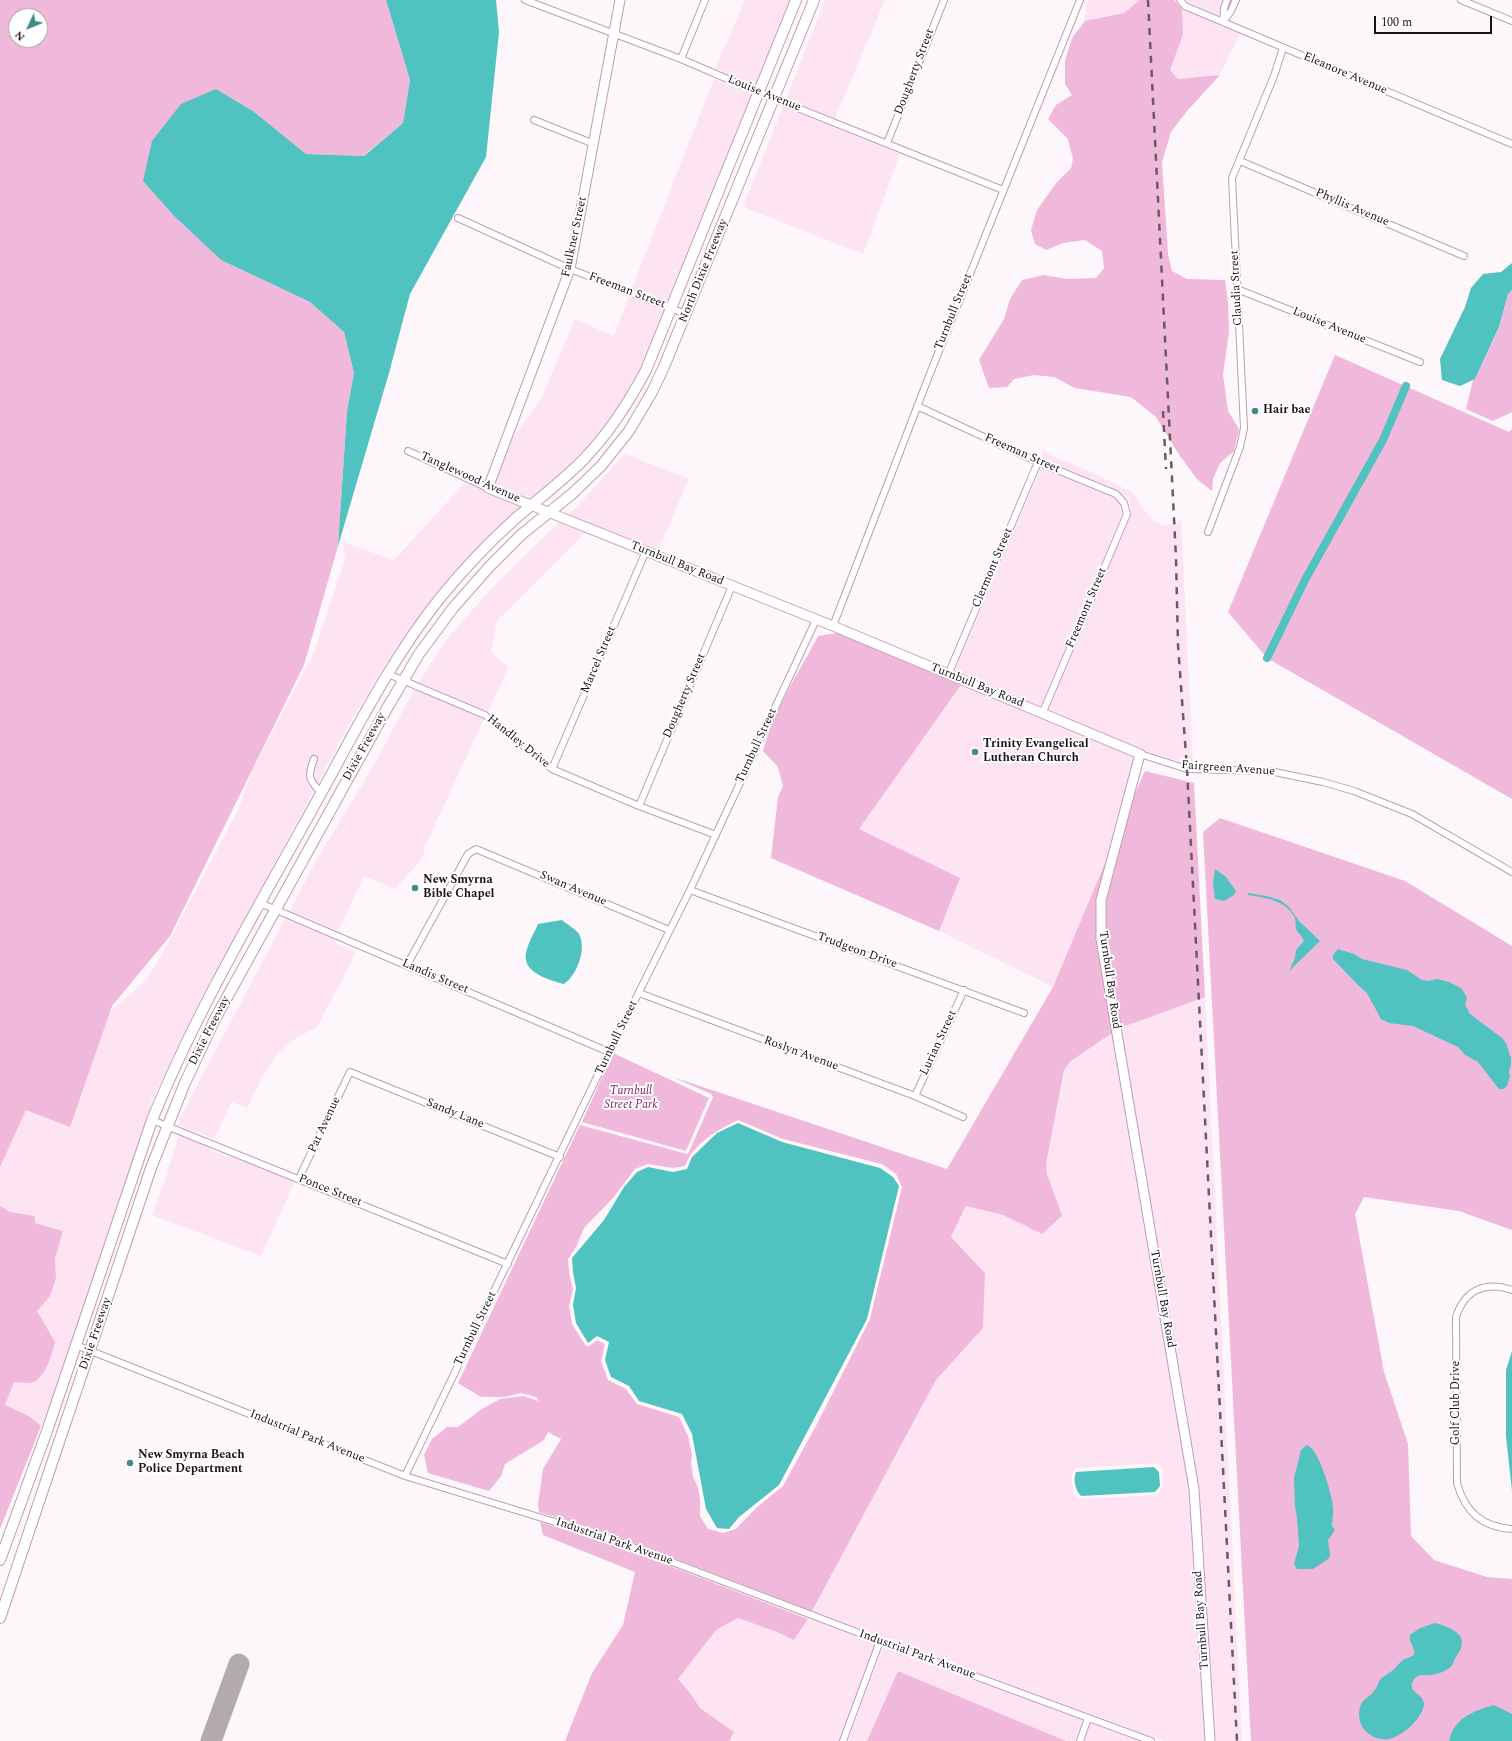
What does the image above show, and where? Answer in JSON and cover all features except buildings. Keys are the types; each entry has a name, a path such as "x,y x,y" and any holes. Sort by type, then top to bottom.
{"main road":[{"name":"North Dixie Freeway","path":"531,506 574,469 596,446 630,400 646,370 760,93 796,0"},
{"name":"North Dixie Freeway","path":"548,512 572,494 601,466 629,431 661,375 775,99 814,0"},
{"name":"Dixie Freeway","path":"0,1560 47,1431 152,1120 170,1076 201,1012 321,793 388,674 413,635 455,580 496,537 531,506"},
{"name":"Dixie Freeway","path":"0,1618 167,1125 186,1079 215,1019 403,680 430,638 471,586 506,550 548,512"}],"street":[{"name":"Louise Avenue","path":"525,0 681,59 760,93 1003,190"},
{"name":"Faulkner Street","path":"488,488 570,269 620,0"},
{"path":"681,59 705,0"},
{"name":"Dougherty Street","path":"887,143 944,0"},
{"name":"Turnbull Street","path":"833,626 917,406 1080,0"},
{"name":"Eleanore Avenue","path":"1180,0 1185,6 1512,144"},
{"path":"1223,22 1224,8 1228,0"},
{"path":"1223,22 1232,11 1236,0"},
{"path":"1461,0 1512,21"},
{"name":"Claudia Street","path":"1208,532 1240,447 1244,428 1232,178 1274,76 1283,48"},
{"path":"534,120 594,144"},
{"name":"Phyllis Avenue","path":"1240,161 1464,256"},
{"name":"Freeman Street","path":"458,218 570,269 686,314"},
{"name":"Louise Avenue","path":"1237,289 1420,362"},
{"name":"Freeman Street","path":"917,406 1038,462 1116,494 1124,503"},
{"name":"Tanglewood Avenue","path":"408,451 531,506"},
{"name":"Clermont Street","path":"948,675 1038,462"},
{"name":"Freemont Street","path":"1043,712 1127,514 1124,503"},
{"name":"Turnbull Bay Road","path":"531,506 833,626 948,675 1043,712 1140,754 1101,900 1100,939 1194,1489 1210,1741"},
{"name":"Marcel Street","path":"552,769 646,551"},
{"name":"Dougherty Street","path":"639,806 732,586"},
{"name":"Turnbull Street","path":"405,1476 560,1157 609,1052 690,890 816,620"},
{"name":"Handley Drive","path":"388,674 485,715 552,769 639,806 716,835"},
{"name":"Fairgreen Avenue","path":"1140,754 1187,769 1270,771 1322,782 1354,791 1412,814 1512,872"},
{"path":"314,759 309,774 311,781 321,793"},
{"name":"Swan Avenue","path":"407,965 468,854 476,849 669,930"},
{"name":"Trudgeon Drive","path":"690,890 1024,1013"},
{"name":"Landis Street","path":"260,903 609,1052"},
{"name":"Lurian Street","path":"915,1096 964,990"},
{"name":"Roslyn Avenue","path":"639,994 915,1096 963,1117"},
{"name":"Sandy Lane","path":"350,1072 560,1157"},
{"name":"Pat Avenue","path":"299,1178 350,1072"},
{"name":"Ponce Street","path":"152,1120 299,1178 508,1264"},
{"name":"Golf Club Drive","path":"1512,1290 1501,1286 1491,1286 1477,1289 1465,1299 1459,1308 1456,1317 1456,1325 1457,1483 1460,1496 1467,1508 1480,1520 1498,1528 1512,1529"},
{"name":"Industrial Park Avenue","path":"76,1345 405,1476 617,1541 880,1641 1151,1741"},
{"path":"843,1741 880,1641"},
{"path":"1080,1741 1088,1718"}],"shaded area":[{"path":"745,0 792,0 758,87 715,69"},
{"path":"825,0 885,0 835,118 786,99"},
{"path":"1088,0 1140,0 1124,13 1101,17 1083,24"},
{"path":"1186,0 1223,0 1219,15"},
{"path":"1182,9 1240,34 1220,75 1178,79 1170,70 1183,35"},
{"path":"714,79 754,96 669,302 632,288"},
{"path":"783,107 900,154 863,254 743,207"},
{"path":"629,296 666,310 642,368 612,419 578,460 531,501 494,485 509,443 542,397 575,319 614,336"},
{"path":"1044,449 1051,456 1080,467 1132,492 1152,520 1164,526 1181,520 1193,764 1172,760 1141,750 1048,710 1131,512 1128,497 1126,498 1118,490 1040,458"},
{"path":"625,454 689,479 658,551 568,515"},
{"path":"1041,468 1113,497 1120,505 1122,514 1041,707 954,672"},
{"path":"464,484 469,484 523,507 497,530 437,591 391,655 352,719 196,1010 151,1102 150,1114 57,1387 41,1426 29,1416 4,1405 14,1381 29,1383 42,1322 37,1311 50,1296 56,1279 55,1259 63,1231 35,1223 35,1216 10,1212 0,1206 0,1160 21,1109 93,1037 111,1011 147,979 161,956 238,810 252,771 313,655 345,559 343,542 394,560"},
{"path":"560,521 640,553 639,555 585,533 497,621 491,651 508,668 488,711 419,682 447,639 491,589"},
{"path":"961,685 1041,716 1135,757 1108,856 1053,987 939,931 959,878 859,829"},
{"path":"414,689 484,719 426,844 422,859 395,889 364,876 338,931 290,911 314,864 377,760"},
{"path":"285,919 335,939 334,942 356,953 317,1027 296,1038 277,1054 262,1078 247,1108 232,1102 214,1139 179,1125 180,1118"},
{"path":"1205,997 1242,1741 1214,1741 1198,1488 1120,1028"},
{"path":"1112,1033 1189,1490 1205,1741 1164,1741 812,1611 936,1380 983,1328 985,1273 951,1237 967,1206 1003,1215 1042,1234 1061,1216 1047,1174 1046,1164 1064,1070 1071,1061","holes":["1156,1463 1163,1471 1163,1486 1156,1495 1079,1499 1074,1494 1071,1477 1076,1468"]},
{"path":"179,1134 210,1147 209,1150 295,1181 261,1256 152,1215 166,1178"},
{"path":"738,1618 777,1632 794,1640 808,1619 875,1644 839,1741 729,1741 734,1732 700,1708 678,1679 716,1630"},
{"path":"883,1647 1083,1720 1075,1741 1066,1741 898,1671 867,1741 848,1741"},
{"path":"1090,1723 1138,1741 1084,1741"}],"green space":[{"path":"0,0 386,0 410,80 403,123 363,156 306,154 253,111 216,89 143,181 173,215 221,260 310,302 344,332 354,373 347,411 338,546 304,665 170,936 112,1006 70,1127 26,1110 0,1167"},
{"path":"1140,0 1174,0 1182,9 1183,35 1170,70 1178,79 1220,75 1187,111 1171,132 1162,162 1168,254 1172,271 1187,279 1225,280 1228,303 1229,332 1223,374 1228,411 1239,429 1234,451 1220,463 1213,479 1212,491 1197,479 1178,453 1156,417 1131,397 1075,388 1054,377 1034,375 1014,379 1007,387 989,388 979,360 1004,319 1010,299 1022,280 1044,275 1067,279 1096,278 1104,268 1102,251 1085,240 1063,243 1046,250 1035,244 1031,230 1037,210 1057,182 1071,168 1073,159 1068,139 1048,119 1056,105 1072,95 1065,84 1065,61 1072,38 1085,21 1124,13"},
{"path":"1512,290 1512,412 1493,421 1466,409 1473,380 1475,379 1499,328 1508,294"},
{"path":"1335,355 1509,432 1512,429 1512,799 1267,658 1228,612"},
{"path":"837,633 961,685 859,829 960,878 939,931 771,858 778,797 783,786 778,767 763,751 773,721 818,636"},
{"path":"1145,771 1194,783 1205,997 1120,1028 1105,938 1105,900 1131,802"},
{"path":"1220,818 1405,881 1512,946 1512,1230 1459,1211 1364,1197 1355,1214 1384,1372 1408,1444 1411,1536 1434,1560 1487,1577 1512,1579 1512,1741 1251,1741 1203,832"},
{"path":"1108,856 1097,901 1096,940 1112,1033 1071,1061 1064,1070 1046,1164 1047,1174 1062,1216 1042,1234 1003,1215 966,1206 951,1237 985,1273 983,1328 936,1380 812,1611 619,1537 539,1512 538,1504 543,1469 561,1439 548,1432 544,1440 505,1464 501,1476 489,1491 428,1473 424,1455 432,1439 447,1427 458,1427 482,1409 500,1399 523,1396 539,1401 536,1397 521,1393 505,1397 481,1397 458,1383 580,1125 687,1154 713,1097 711,1094 673,1077 947,1169 1053,987","holes":["738,1120 783,1139 882,1164 896,1174 902,1187 870,1319 817,1424 783,1486 756,1508 736,1529 723,1533 708,1529 700,1516 700,1497 693,1477 691,1461 692,1455 688,1436 679,1417 637,1404 626,1389 608,1380 601,1361 605,1344 597,1340 589,1346 586,1346 572,1324 569,1306 573,1289 569,1273 568,1259 576,1247 584,1228 613,1198 635,1169 648,1164 673,1168 685,1166 689,1158 700,1144 714,1133"]},
{"name":"Turnbull Street Park","path":"613,1053 709,1098 686,1151 582,1122"},
{"path":"0,1206 10,1212 35,1216 35,1223 63,1231 55,1259 56,1279 50,1296 37,1311 55,1342 52,1353 44,1372 35,1381 30,1383 14,1382 5,1405 29,1416 41,1426 0,1529"},
{"path":"540,1522 615,1545 808,1619 794,1640 777,1632 738,1618 716,1630 678,1679 700,1708 734,1732 729,1741 565,1741 592,1673 623,1625 635,1572 543,1535"},
{"path":"898,1671 1066,1741 867,1741"}],"water":[{"path":"386,0 496,0 499,32 486,157 410,294 389,373 338,546 347,411 354,373 344,332 310,302 221,260 173,215 143,181 152,141 181,104 216,89 253,111 306,154 364,156 403,123 410,80"},
{"path":"1512,263 1512,290 1508,294 1499,327 1475,379 1460,386 1442,380 1440,359 1465,307 1471,288 1483,274 1501,272"},
{"path":"1215,869 1226,877 1236,891 1234,895 1224,901 1215,899 1213,883"},
{"path":"1248,893 1280,900 1289,907 1299,921 1320,941 1289,971 1295,958 1296,950 1304,941 1297,930 1295,918 1286,907 1281,904 1268,899 1248,895"},
{"path":"562,920 579,934 582,947 577,968 569,980 564,984 547,979 536,973 531,969 526,960 526,951 538,924"},
{"path":"1338,949 1354,954 1362,959 1407,970 1422,980 1428,981 1437,979 1449,982 1462,989 1467,998 1465,1005 1470,1014 1502,1038 1506,1043 1511,1058 1509,1072 1510,1076 1507,1086 1504,1089 1499,1089 1478,1062 1465,1055 1458,1047 1413,1026 1389,1023 1381,1019 1367,993 1333,959 1333,955"},
{"path":"738,1123 782,1142 880,1168 893,1177 899,1186 867,1319 779,1485 739,1517 729,1529 717,1528 706,1509 692,1434 682,1414 639,1401 629,1386 611,1377 605,1360 609,1342 597,1336 588,1343 576,1323 573,1305 576,1288 572,1258 604,1220 624,1187 637,1172 648,1167 673,1172 687,1169 692,1157 717,1133"},
{"path":"1512,1351 1512,1491 1506,1436 1506,1370"},
{"path":"1307,1445 1312,1448 1324,1473 1332,1501 1332,1526 1335,1530 1328,1540 1330,1556 1328,1559 1313,1569 1297,1569 1294,1564 1299,1546 1294,1478 1301,1450"},
{"path":"1154,1467 1159,1472 1160,1486 1155,1492 1081,1496 1077,1491 1075,1484 1076,1472"},
{"path":"1435,1623 1454,1630 1461,1638 1462,1644 1460,1650 1452,1665 1450,1668 1439,1673 1432,1675 1420,1675 1416,1677 1412,1683 1412,1689 1422,1698 1424,1703 1417,1720 1412,1725 1400,1734 1389,1739 1376,1738 1370,1735 1362,1726 1360,1720 1359,1714 1361,1704 1375,1690 1381,1679 1403,1660 1414,1655 1410,1635 1420,1628"},
{"path":"1494,1705 1512,1714 1512,1741 1449,1741 1455,1726 1460,1721 1472,1713"}],"waterway":[{"path":"1267,658 1305,580 1383,440 1406,386"}],"taxiway":[{"path":"211,1741 239,1664"}],"railway":[{"path":"1148,0 1176,558 1178,645 1187,769 1237,1741"},
{"path":"1163,411 1166,469"}],"place":[{"name":"Hair bae","path":"1255,411"},
{"name":"Trinity Evangelical Lutheran Church","path":"975,752"},
{"name":"New Smyrna Bible Chapel","path":"415,888"},
{"name":"New Smyrna Beach Police Department","path":"130,1463"}]}
